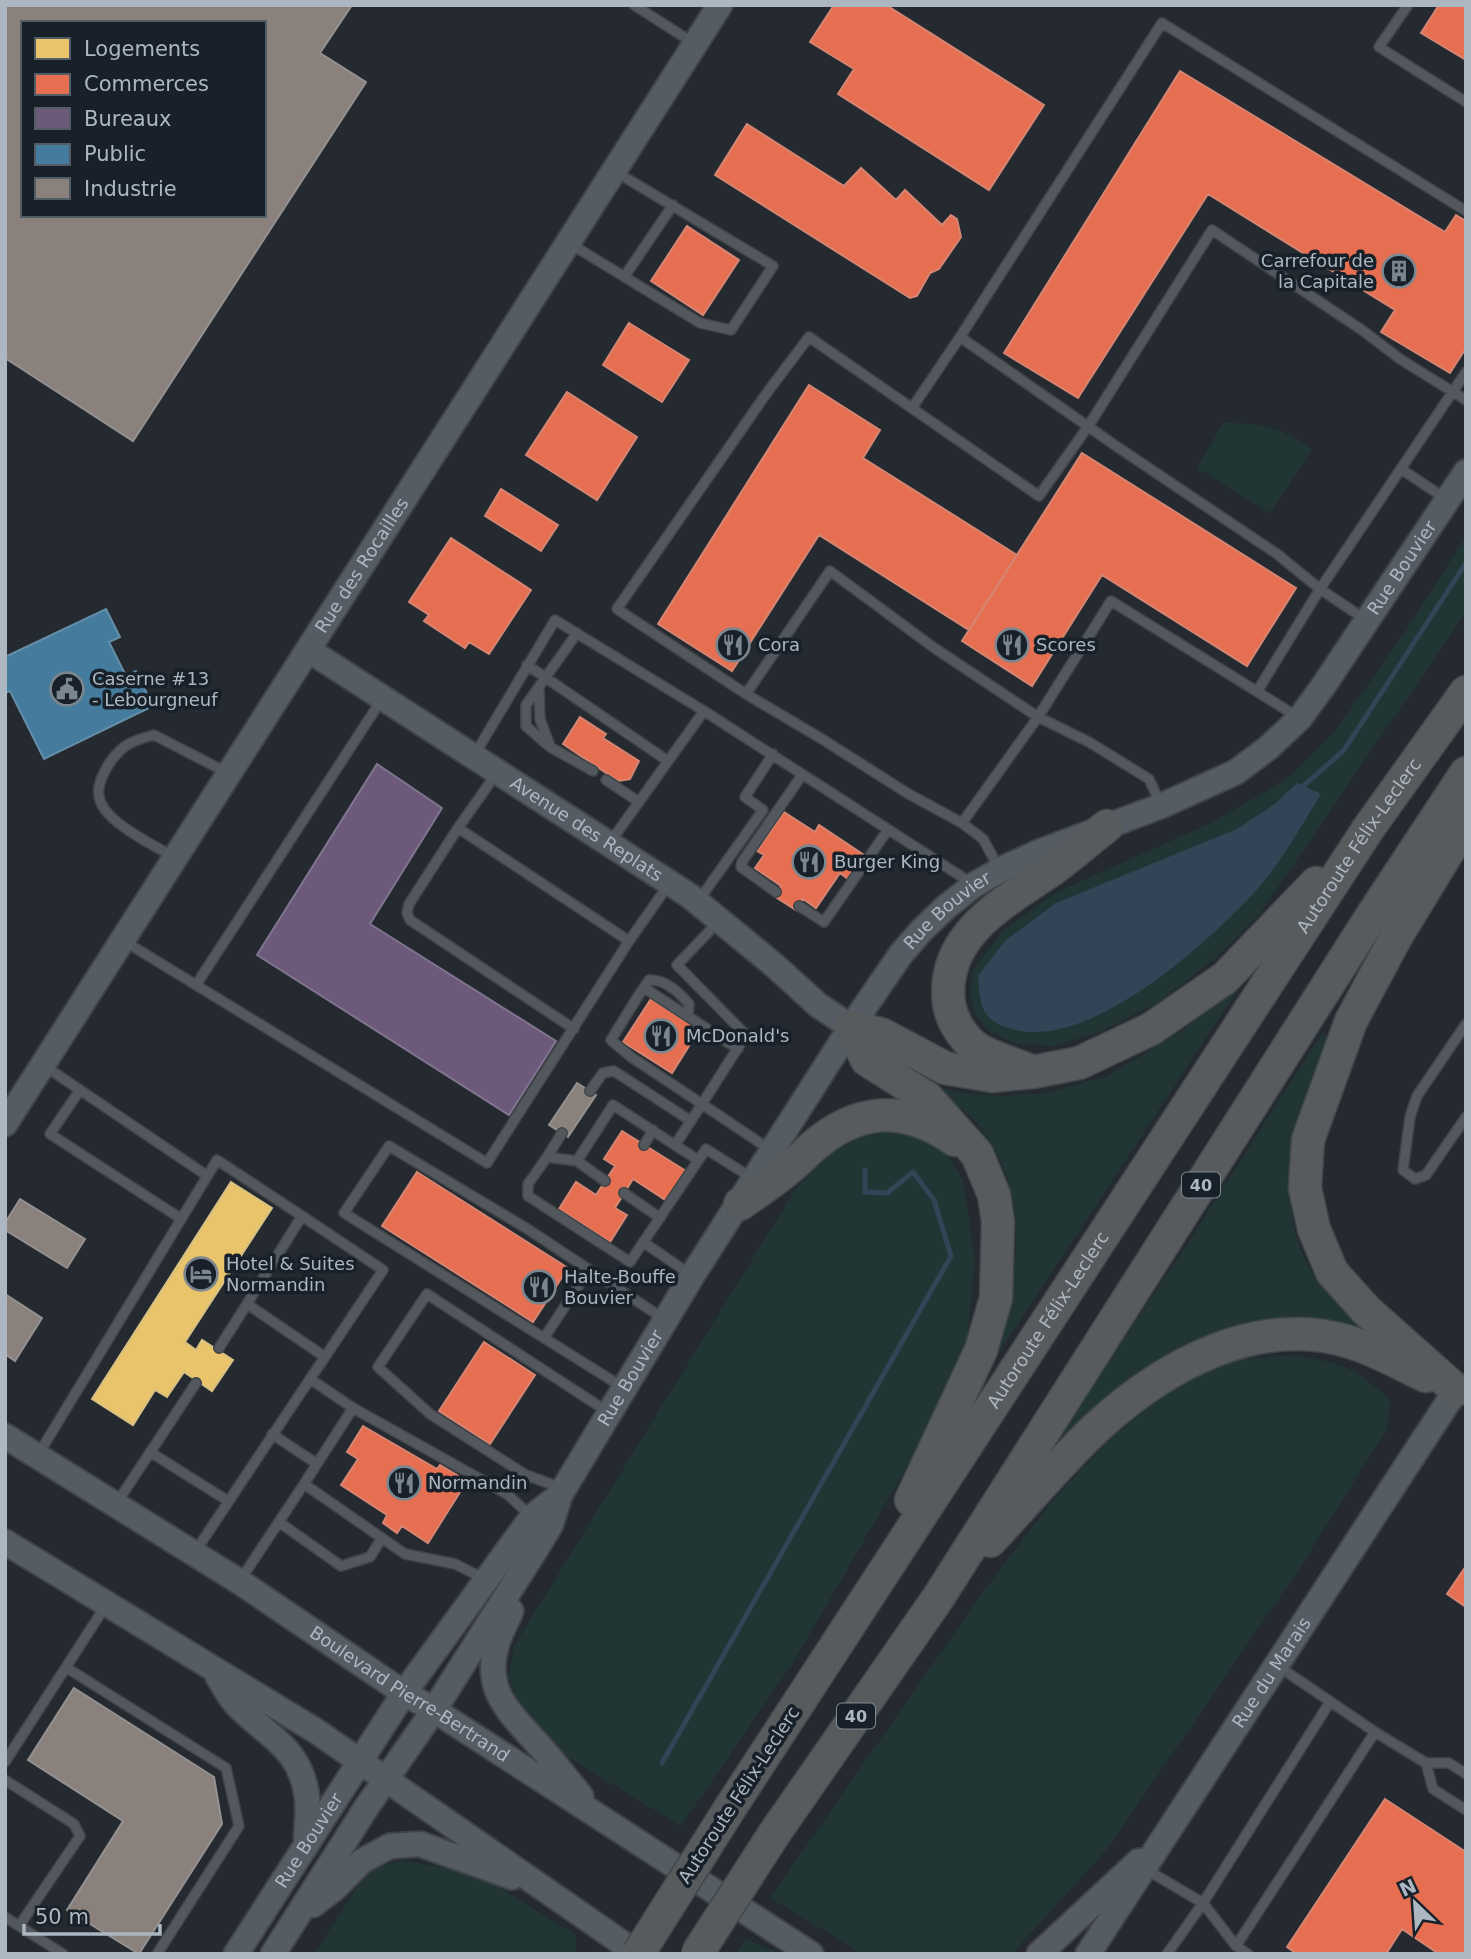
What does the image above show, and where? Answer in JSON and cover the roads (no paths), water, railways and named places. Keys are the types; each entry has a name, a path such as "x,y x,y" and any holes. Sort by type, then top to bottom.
{"highway":[{"name":"Autoroute Félix-Leclerc","path":"638,1954 844,1632 1368,829 1466,692"},
{"name":"40","path":"697,1954 774,1834 938,1598 1373,914 1466,773"},
{"path":"1456,1390 1366,1310 1332,1272 1314,1228 1305,1188 1308,1140 1351,1021 1396,937 1466,822"},
{"path":"1033,1072 981,1051 963,1036 950,1013 947,989 951,967 974,928 1000,905 1053,869 1107,826"},
{"path":"850,1027 881,1034 945,1068 992,1076 1033,1072 1079,1063 1151,1029 1225,978 1368,829"},
{"path":"844,1632 924,1474 975,1362 996,1298 998,1222 994,1195 977,1154 927,1098 867,1060 850,1027"},
{"path":"748,1192 789,1169 821,1140 856,1119 870,1115 891,1114 919,1121 944,1132 977,1154"},
{"path":"938,1598 1096,1429 1138,1394 1186,1363 1222,1347 1258,1336 1306,1334 1352,1342 1456,1390"}],"street":[{"name":"Rue des Rocailles","path":"5,1125 720,5"},
{"name":"Rue Bouvier","path":"273,1954 385,1780 434,1710 536,1549 551,1524 561,1492 692,1276 748,1192 850,1027 908,946 946,907 1000,870 1039,852 1161,806 1236,772 1268,748 1300,718 1466,472"},
{"name":"Avenue des Replats","path":"310,651 670,882 720,920 818,1005 850,1027"},
{"name":"Rue du Marais","path":"1088,1954 1456,1390"},
{"name":"Boulevard Pierre-Bertrand","path":"5,1436 240,1581 404,1693 811,1954"},
{"name":"Rue Bouvier","path":"236,1954 404,1693 532,1517 561,1492"},
{"path":"5,1542 316,1731 638,1954"},
{"path":"536,1549 531,1569 498,1640 493,1669 495,1687 502,1703 516,1722 536,1741 598,1816"},
{"path":"214,1671 236,1704 277,1738 297,1765 307,1795 306,1846"},
{"path":"1039,1954 1162,1839"},
{"path":"296,1919 335,1888 362,1861 390,1846 420,1844 544,1889"}],"lane":[{"path":"634,5 695,44"},
{"path":"1408,5 1379,47 1466,102"},
{"path":"912,408 1162,23 1466,211"},
{"path":"569,243 700,323 731,330 773,266 615,171"},
{"path":"624,276 673,205"},
{"path":"1000,870 983,839 961,823 746,694 617,610 766,394 809,337 1039,496 1088,425 1212,230 1362,330 1399,359 1466,400"},
{"path":"960,337 1277,554 1320,589 1367,621"},
{"path":"1258,690 1320,589 1466,372"},
{"path":"1401,469 1447,500"},
{"path":"746,694 830,571 933,646 1038,717 1089,742 1149,779 1161,806"},
{"path":"961,823 1038,717 1111,601 1300,718"},
{"path":"473,757 555,620 773,754 974,886"},
{"path":"577,633 526,705 526,726 550,747 593,771"},
{"path":"527,665 668,761"},
{"path":"538,690 540,719 550,747"},
{"path":"196,985 382,699"},
{"path":"609,844 704,711"},
{"path":"176,859 112,818 100,802 99,784 117,752 132,740 154,735 229,774"},
{"path":"698,902 763,810 744,797 773,754"},
{"path":"497,773 409,904 407,913 410,920 574,1029"},
{"path":"776,892 747,873 741,867 742,862 802,775"},
{"path":"606,780 639,802"},
{"path":"458,828 629,941"},
{"path":"799,906 824,922 887,831"},
{"path":"123,940 487,1163 629,941 670,882"},
{"path":"675,1145 746,1035 677,965 720,920"},
{"path":"688,1016 689,1004 680,993 658,979 649,980 611,1040 631,1057 772,1151"},
{"path":"640,993 646,989 738,1049"},
{"path":"1466,1024 1417,1096 1410,1117 1403,1170 1415,1179 1426,1175 1466,1117"},
{"path":"43,1065 206,1175"},
{"path":"590,1091 603,1073 614,1071 691,1121"},
{"path":"80,1090 50,1134 180,1218"},
{"path":"576,1161 613,1105 698,1160"},
{"path":"644,1145 653,1130"},
{"path":"562,1133 528,1184 528,1196 629,1262 706,1149 748,1192"},
{"path":"624,1388 344,1213 389,1146 526,1228 665,1320"},
{"path":"547,1157 576,1161 605,1181"},
{"path":"37,1457 217,1160 383,1270 194,1554"},
{"path":"624,1193 660,1218"},
{"path":"219,1348 302,1216"},
{"path":"643,1242 692,1276"},
{"path":"544,1338 589,1270"},
{"path":"561,1492 526,1475 430,1414 378,1367 427,1294 609,1413"},
{"path":"247,1304 325,1357"},
{"path":"310,1379 353,1408 507,1494 532,1517"},
{"path":"115,1506 197,1383"},
{"path":"240,1581 353,1408"},
{"path":"272,1434 317,1464"},
{"path":"150,1452 228,1501"},
{"path":"304,1483 405,1554 456,1564 486,1580"},
{"path":"279,1522 341,1566 370,1557 382,1538"},
{"path":"5,1762 106,1605"},
{"path":"1276,1665 1426,1763 1449,1763 1466,1774"},
{"path":"67,1668 226,1768 239,1826 157,1954"},
{"path":"1167,1954 1203,1903 1329,1702"},
{"path":"1236,1946 1375,1732"},
{"path":"1426,1763 1433,1789 1466,1810"},
{"path":"5,1780 74,1824 80,1836 19,1926"},
{"path":"1145,1869 1203,1903 1236,1946 1248,1954"},
{"path":"5,1917 63,1954"}],"water":[{"path":"1297,783 1321,794 1281,859 1252,895 1176,965 1111,1009 1078,1024 1046,1031 1016,1030 996,1023 985,1013 978,976 1005,941 1056,903 1237,829 1276,803"}],"waterway":[{"path":"1299,790 1344,750 1466,563"},
{"path":"662,1763 951,1256 934,1200 913,1172 887,1193 865,1192 865,1170"}],"place":[{"name":"Carrefour de la Capitale","path":"1399,271"},
{"name":"Cora","path":"733,645"},
{"name":"Scores","path":"1012,645"},
{"name":"Caserne #13 - Lebourgneuf","path":"67,689"},
{"name":"Burger King","path":"809,862"},
{"name":"McDonald's","path":"661,1036"},
{"name":"Hotel & Suites Normandin","path":"201,1274"},
{"name":"Halte-Bouffe Bouvier","path":"539,1287"},
{"name":"Normandin","path":"404,1483"}]}
